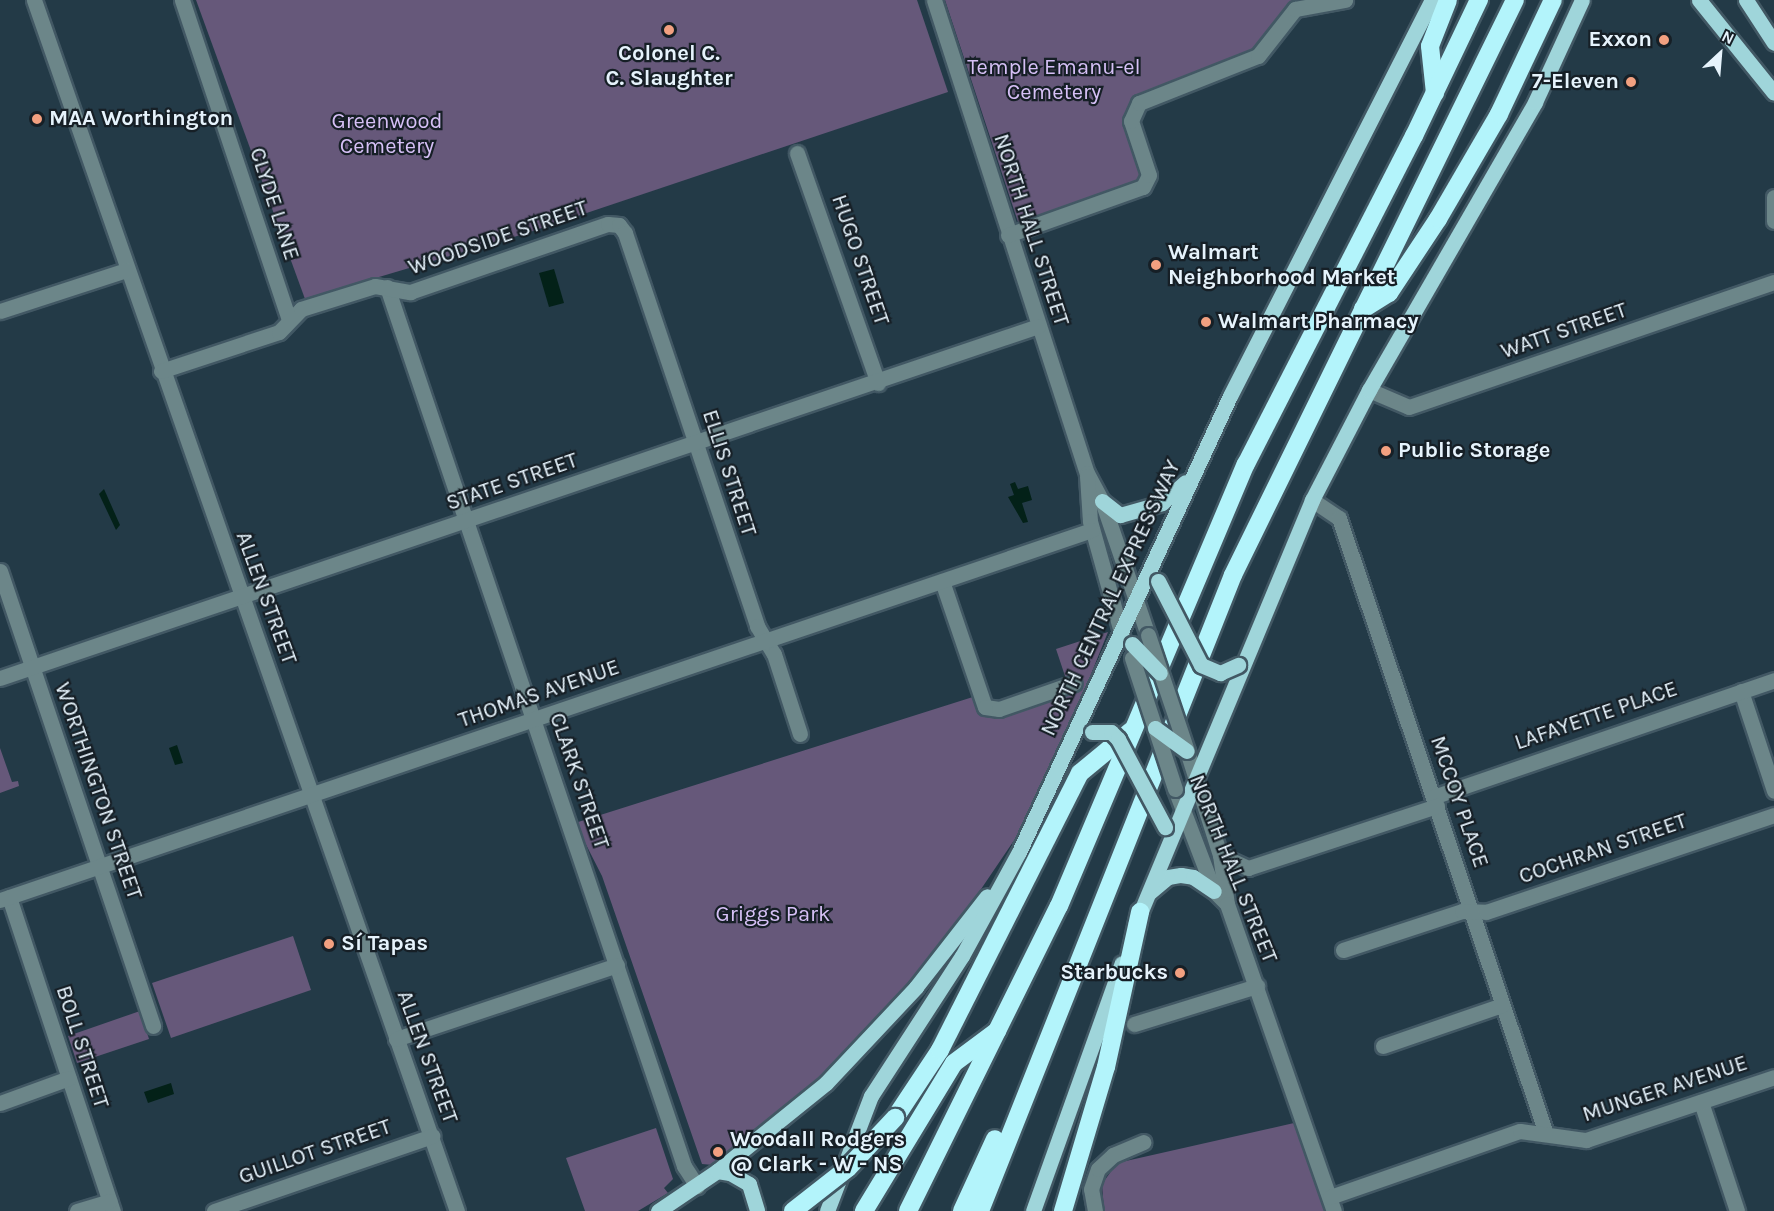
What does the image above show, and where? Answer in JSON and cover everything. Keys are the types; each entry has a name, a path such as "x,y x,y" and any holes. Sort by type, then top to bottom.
{"highway":[{"path":"1435,95 1430,46 1448,0"},
{"path":"908,1211 1064,896 1266,422 1435,95 1479,0"},
{"path":"980,1211 1084,943 1233,575 1362,310 1469,100 1515,0"},
{"path":"1362,310 1389,293 1438,219 1499,114 1553,0"},
{"path":"793,1211 848,1168 895,1118 940,1050 1080,773 1133,730"},
{"path":"1062,1211 1106,1067 1140,912"},
{"path":"962,1211 1084,943"},
{"path":"864,1211 954,1063 999,1030"}],"main road":[{"name":"NORTH CENTRAL EXPRESSWAY","path":"827,1211 871,1096 962,956 1019,852 1074,739 1128,646 1136,602 1195,471 1432,0"},
{"path":"1033,1211 1140,912 1312,500 1369,390 1535,102 1581,0"},
{"path":"1699,0 1774,93"},
{"path":"1746,0 1774,43"},
{"path":"1102,501 1120,515 1162,503 1195,471"},
{"path":"1156,558 1158,581 1202,665 1220,673 1238,665 1250,651"},
{"path":"1128,646 1160,673"},
{"path":"1155,728 1191,754 1214,736"},
{"path":"1074,739 1092,732 1111,732 1118,739 1165,827 1164,856"},
{"path":"658,1211 717,1172 790,1115 872,1035 949,948 1019,852"},
{"path":"1148,894 1162,881 1181,875 1194,877 1220,888"},
{"path":"717,1172 730,1173 749,1184 757,1211"}],"street":[{"name":"ALLEN STREET","path":"34,0 161,371 313,794 457,1211"},
{"name":"CLYDE LANE","path":"182,0 289,320"},
{"name":"NORTH HALL STREET","path":"934,0 1008,235 1087,473 1102,501 1160,673 1191,754 1196,781 1221,855 1220,888"},
{"path":"1008,235 1143,187 1149,178 1131,121 1133,108 1258,56 1295,9 1345,0"},
{"name":"HUGO STREET","path":"797,153 878,383"},
{"path":"1774,197 1774,221"},
{"name":"WOODSIDE STREET","path":"161,371 279,332 301,309 369,287 387,287 410,292 608,224 619,225"},
{"name":"ELLIS STREET","path":"619,225 625,233 756,626 774,654 800,734"},
{"path":"0,311 126,270"},
{"name":"WATT STREET","path":"1369,390 1390,403 1409,407 1774,282"},
{"name":"CLARK STREET","path":"387,287 684,1166 697,1186"},
{"name":"STATE STREET","path":"0,678 878,383 1038,326"},
{"name":"NORTH HALL STREET","path":"1087,473 1087,505 1092,530 1182,812 1227,904 1332,1204"},
{"name":"MCCOY PLACE","path":"1312,500 1339,518 1545,1131"},
{"name":"THOMAS AVENUE","path":"4,898 1092,530"},
{"name":"WORTHINGTON STREET","path":"0,572 153,1026"},
{"path":"942,581 980,700 989,709 999,709 1074,683"},
{"name":"LAFAYETTE PLACE","path":"1220,888 1248,868 1774,680"},
{"path":"1741,691 1774,792"},
{"name":"COCHRAN STREET","path":"1343,950 1462,911 1473,914 1774,815"},
{"path":"1221,855 1248,868"},
{"name":"BOLL STREET","path":"4,898 69,1078 111,1206"},
{"path":"396,1039 617,965"},
{"path":"1134,1024 1257,986"},
{"path":"1383,1046 1502,1005"},
{"name":"MUNGER AVENUE","path":"1332,1204 1520,1131 1545,1131 1574,1140 1586,1140 1774,1077"},
{"path":"0,1103 69,1078"},
{"path":"1701,1102 1737,1211"},
{"name":"GUILLOT STREET","path":"214,1211 432,1136"},
{"path":"1095,1211 1091,1189 1098,1169 1113,1155 1143,1142"},
{"path":"77,1211 111,1206"}],"green space":[{"name":"Greenwood Cemetery","path":"196,0 917,0 948,92 527,233 305,299"},
{"name":"Temple Emanu-el Cemetery","path":"945,0 1304,0 1258,51 1133,101 1126,113 1127,131 1144,179 1020,228"},
{"name":"Griggs Park","path":"1108,632 1085,689 1090,690 1023,827 952,932 855,1045 814,1084 713,1165 702,1164 602,876 575,823 976,696 978,711 996,719 1082,690 1077,676 1066,679 1056,649"},
{"path":"0,748 12,782 18,781 19,786 0,793"},
{"path":"293,936 311,990 171,1038 152,983"},
{"path":"140,1011 149,1039 77,1063 68,1036"},
{"path":"1294,1123 1325,1211 1104,1211 1102,1184 1117,1163"},
{"path":"656,1128 673,1179 664,1188 668,1193 638,1211 585,1211 566,1158"}],"shaded area":[{"path":"554,269 564,303 549,307 539,273"},
{"path":"1015,482 1018,489 1028,486 1032,500 1022,503 1028,522 1023,523 1008,497 1014,495 1010,484"},
{"path":"104,489 120,525 116,530 99,494"},
{"path":"177,745 183,763 175,765 169,748"},
{"path":"171,1083 174,1094 148,1103 144,1092"}],"place":[{"name":"Colonel C. C. Slaughter","path":"669,30"},
{"name":"Exxon","path":"1664,40"},
{"name":"7-Eleven","path":"1631,82"},
{"name":"MAA Worthington","path":"37,119"},
{"name":"Walmart Neighborhood Market","path":"1156,265"},
{"name":"Walmart Pharmacy","path":"1206,322"},
{"name":"Public Storage","path":"1386,451"},
{"name":"Sí Tapas","path":"329,944"},
{"name":"Starbucks","path":"1180,973"},
{"name":"Woodall Rodgers @ Clark - W - NS","path":"718,1152"}]}
